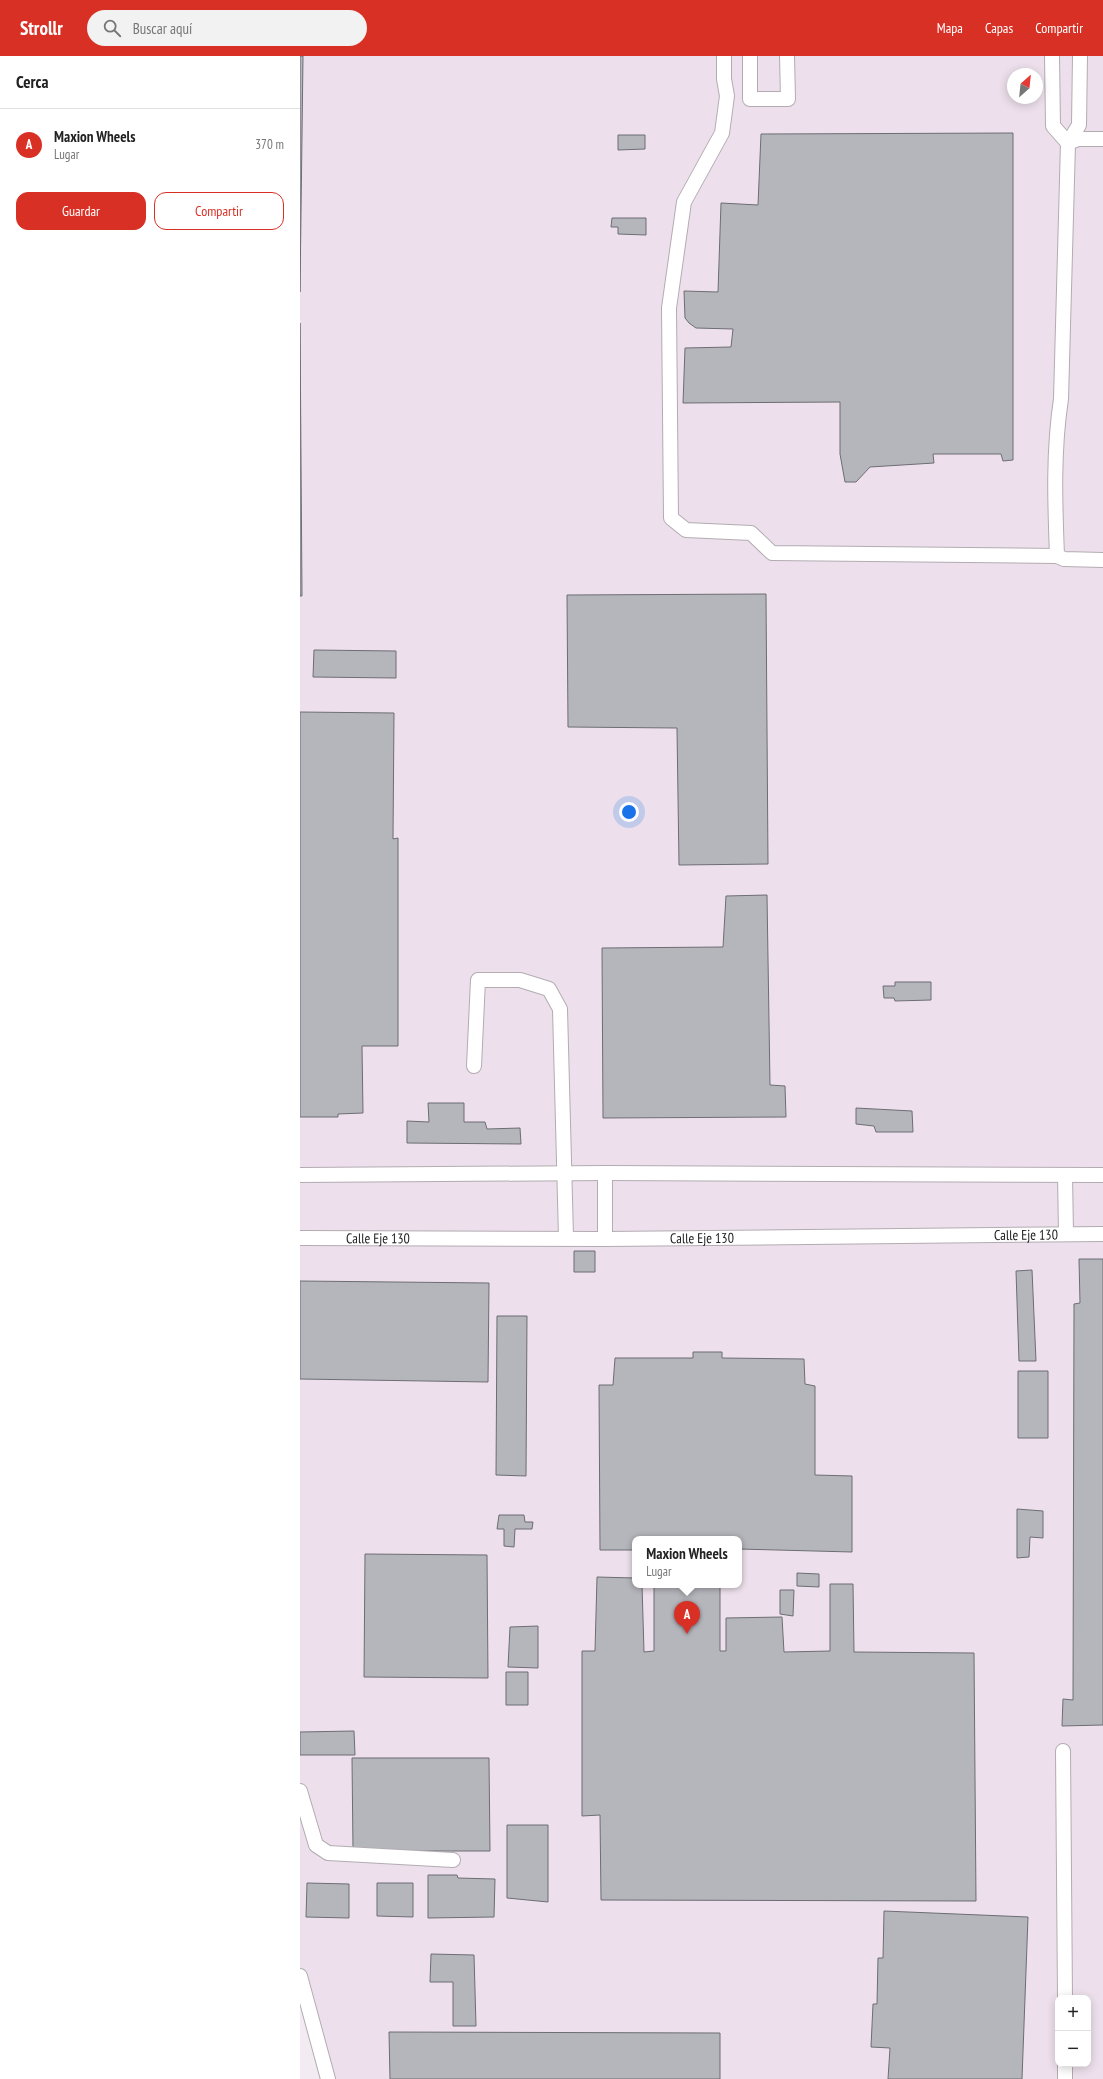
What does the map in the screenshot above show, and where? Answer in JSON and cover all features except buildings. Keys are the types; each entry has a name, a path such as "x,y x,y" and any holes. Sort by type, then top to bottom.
{"street":[{"path":"724,56 724,79 727,96 722,133 684,202 669,308 671,518 686,530 751,533 772,553 1057,556 1064,559 1103,560"},
{"path":"750,56 750,100 788,99 787,56"},
{"path":"1052,56 1053,126 1068,143"},
{"path":"1057,556 1055,498 1058,423 1061,399 1068,143 1079,125 1080,56"},
{"path":"1068,143 1078,139 1103,139"},
{"path":"474,1066 478,980 520,980 549,989 560,1009 566,1173 566,1237"},
{"path":"300,1175 566,1173 1103,1175"},
{"path":"605,1173 605,1239"},
{"path":"1065,1175 1066,1234"},
{"name":"Calle Eje 130","path":"300,1238 566,1237 605,1239 1103,1234"},
{"path":"1063,1751 1065,1995"},
{"path":"300,1791 316,1845 328,1853 453,1860"},
{"path":"300,1976 328,2079"},
{"path":"1065,2067 1065,2079"}],"shaded area":[{"path":"300,56 1103,56 1103,2079 331,2079 300,1969"}],"place":[{"name":"Maxion Wheels","path":"687,1634"}]}
